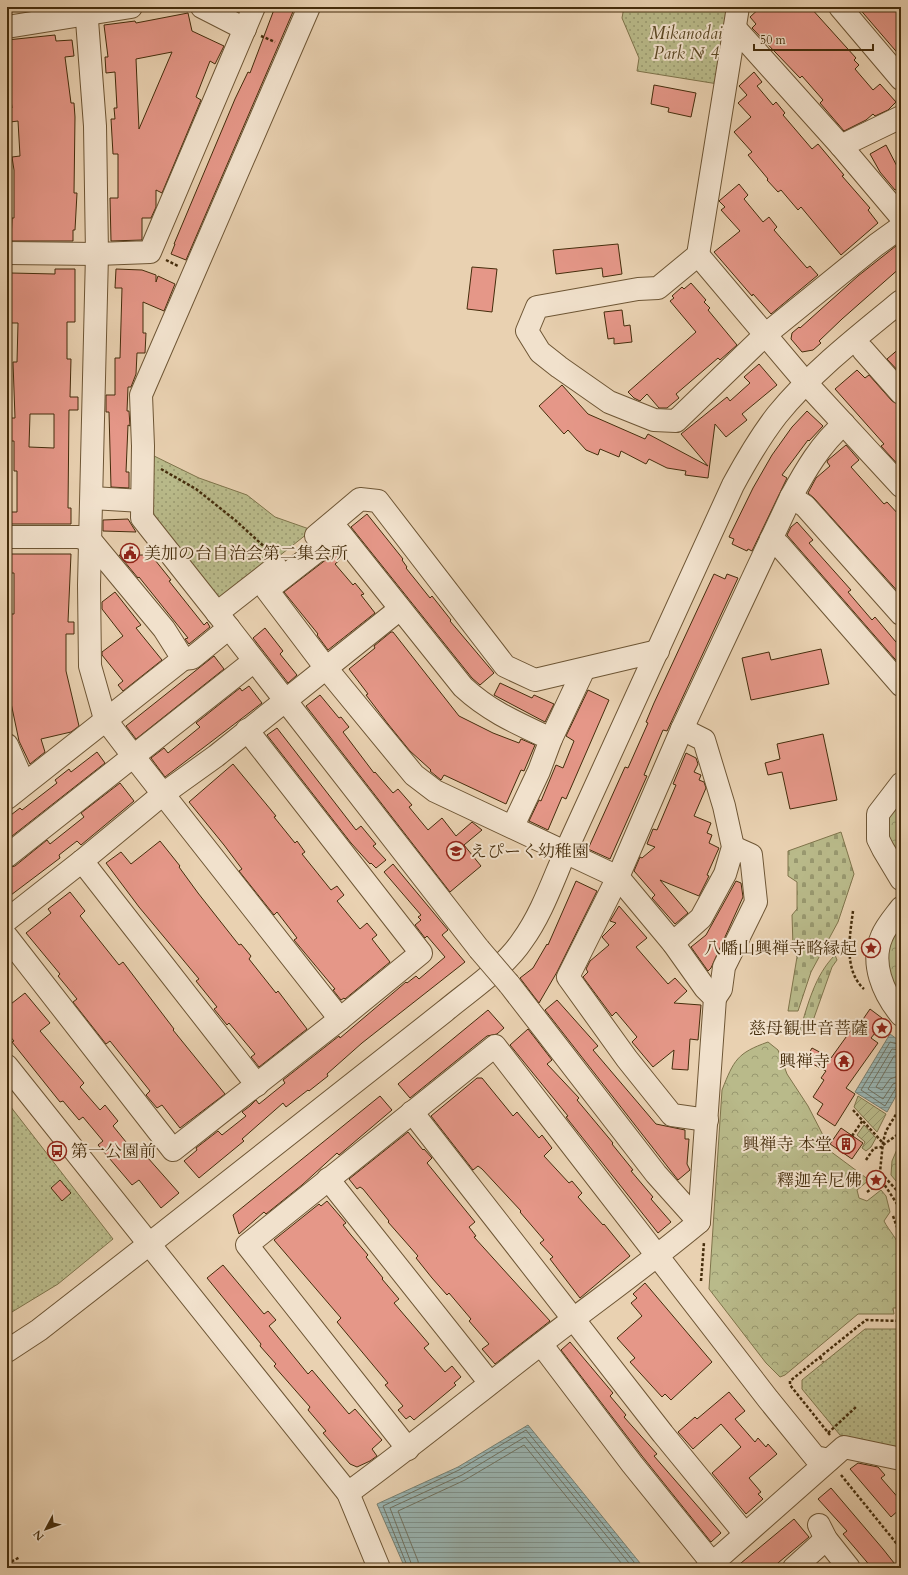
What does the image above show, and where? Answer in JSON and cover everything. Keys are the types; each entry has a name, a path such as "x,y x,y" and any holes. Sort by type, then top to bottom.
{"street":[{"path":"7,27 86,10 131,7"},
{"path":"202,7 245,29"},
{"path":"7,253 97,254 150,252 254,7"},
{"path":"309,7 141,395 143,458 142,518 656,1174 699,1222"},
{"path":"738,7 698,255 658,288 638,289 537,307 528,331 540,352 609,402 654,420 676,421 765,336 876,245 901,227"},
{"path":"840,7 901,79"},
{"path":"86,10 95,126 97,254 89,585 90,666 105,719 340,1019"},
{"path":"735,28 841,146 901,218"},
{"path":"841,146 901,117"},
{"path":"698,255 806,383 901,486"},
{"path":"7,1351 40,1330 445,1011 505,960 522,942 539,913 564,853 733,485 752,451 777,416 806,383 901,301"},
{"path":"863,350 901,393"},
{"path":"707,1120 672,1115 627,1059 568,978 618,877 682,729 791,497 806,470 832,433 844,424"},
{"path":"791,497 805,506 901,614"},
{"path":"92,498 142,501"},
{"path":"7,798 105,719 184,659 192,658 223,621 282,562 360,499 378,501 505,666 535,680 658,651"},
{"path":"551,739 498,714 479,702 463,687 340,533 267,590 326,668 414,775 435,791 513,826 564,853 618,877 673,943 705,988 715,998"},
{"path":"7,537 79,537 91,541 164,629 184,659"},
{"path":"771,539 779,545 901,685"},
{"path":"7,920 82,861 163,794 216,756 400,609"},
{"path":"7,856 254,661"},
{"path":"513,826 551,739 584,669"},
{"path":"673,943 701,918 725,874 733,847 724,806 704,740 682,729"},
{"path":"7,937 173,1150 340,1019 420,953 247,730"},
{"path":"7,745 24,784"},
{"path":"901,784 878,814 878,839 901,879"},
{"path":"348,1493 408,1449 490,1383 657,1257 699,1222 715,998 721,989 724,967 756,902 751,856 733,847"},
{"path":"82,861 257,1084"},
{"path":"901,908 882,935 877,955 879,976 888,996 901,1015"},
{"path":"408,1449 247,1245 495,1046 657,1257 815,1457 834,1446 901,1459"},
{"path":"7,1066 148,1245 348,1493 379,1568"},
{"path":"412,1112 663,1434 745,1534"},
{"path":"328,1179 490,1383"},
{"path":"541,1344 710,1566 745,1534 796,1497 834,1446"},
{"path":"794,1568 822,1532 849,1568"}],"path":[{"path":"245,29 290,49"},
{"path":"150,252 194,274"},
{"path":"143,458 196,489 235,520 256,541 282,562"},
{"path":"901,1106 886,1131 882,1145 880,1172 882,1181 901,1210"},
{"path":"853,1110 863,1120 882,1145"},
{"path":"852,1136 863,1120"},
{"path":"866,1160 874,1148 882,1145 901,1132"},
{"path":"880,1172 901,1194"},
{"path":"867,1192 882,1181"},
{"path":"893,1216 901,1238"},
{"path":"896,1223 901,1220"},
{"path":"901,1321 866,1320 790,1381 790,1385 834,1446 901,1549"},
{"path":"820,1357 823,1362"},
{"path":"834,1446 856,1408"},
{"path":"7,1564 20,1557"}],"green space":[{"name":"Mikanodai Park №4","path":"624,7 728,7 718,84 637,71 639,58 622,18"},
{"path":"148,453 199,478 247,495 275,517 312,530 221,602 147,517"},
{"path":"901,795 901,861 886,841 884,812"},
{"path":"841,832 854,874 838,922 811,972 798,1011 788,1011 797,957 793,947 792,915 797,909 797,882 788,876 788,851"},
{"path":"901,921 901,998 887,982 884,956"},
{"path":"835,955 837,960 832,967 809,1032 800,1030 809,1000 817,981 828,963"},
{"path":"768,1042 778,1050 787,1074 808,1106 825,1139 826,1148 869,1180 857,1190 859,1198 867,1201 881,1190 886,1196 890,1212 884,1221 900,1247 902,1263 901,1308 893,1308 894,1314 858,1314 785,1375 780,1377 766,1363 709,1289 722,1090 730,1071 738,1059 749,1050"},
{"path":"858,1096 886,1114 877,1132 854,1107"},
{"path":"7,1102 113,1239 58,1284 7,1315"},
{"path":"864,1125 876,1138 871,1147 866,1151 862,1148 865,1142 857,1135"},
{"path":"901,1140 901,1187 891,1175 892,1161"},
{"path":"865,1329 901,1329 901,1450 840,1435 802,1389 802,1380"}],"water":[{"path":"890,1034 901,1042 901,1087 887,1112 855,1092"},
{"path":"528,1425 640,1563 637,1568 405,1568 377,1504 458,1467"}],"building":[{"path":"275,7 295,7 186,260 171,254 174,244 235,99 248,72 250,73"},
{"path":"761,7 810,7 856,58 854,60 859,65 855,69 873,90 880,84 896,102 888,110 875,116 873,114 866,120 844,131 820,103 823,100 802,76 800,78 752,28 756,24 750,17"},
{"path":"858,7 901,7 901,57 876,28"},
{"path":"188,13 192,31 224,46 215,64 210,61 196,97 201,100 162,193 156,190 156,207 151,218 142,218 142,240 111,241 110,198 118,198 118,154 113,154 111,119 115,119 114,108 117,108 115,72 106,73 105,57 108,57 104,25 135,21 136,23","holes":["172,52 139,129 136,59"]},
{"path":"55,35 56,41 72,40 74,56 65,57 71,103 74,103 75,117 74,193 77,193 73,241 11,241 12,218 14,218 14,170 12,157 20,156 18,121 10,122 9,108 12,108 7,67 7,40"},
{"path":"754,72 762,82 757,86 773,105 776,102 785,113 783,115 812,149 818,144 844,175 842,176 870,208 868,210 878,223 841,255 801,207 798,210 781,190 778,192 767,180 768,179 748,155 752,152 734,132 751,117 738,103 747,95 739,86"},
{"path":"654,85 696,93 691,117 668,112 669,108 651,104"},
{"path":"886,145 901,174 901,188 895,190 880,172 870,154"},
{"path":"739,184 748,195 744,199 763,222 769,217 777,227 774,230 807,268 810,266 818,275 771,314 753,294 752,296 714,252 740,231 721,210 725,207 719,201"},
{"path":"901,242 901,267 842,319 819,341 821,343 813,350 802,352 791,339 792,333 799,327 800,328 858,276"},
{"path":"618,244 622,274 603,277 602,268 556,274 553,250"},
{"path":"472,267 497,269 492,312 467,309"},
{"path":"55,269 75,269 75,322 67,322 67,359 71,359 70,397 78,397 78,410 69,410 68,508 71,508 71,524 11,524 11,512 17,512 17,471 14,471 14,441 8,441 8,418 15,418 13,362 17,362 18,323 11,323 11,273 55,274","holes":["30,414 54,414 54,448 29,447"]},
{"path":"116,269 142,270 156,275 156,282 158,276 175,284 164,311 143,302 143,333 146,333 145,353 137,353 136,374 131,387 128,387 127,411 129,411 130,426 128,425 126,472 129,472 129,488 111,487 109,412 106,412 106,395 115,395 115,358 120,358 122,288 115,288"},
{"path":"691,283 706,300 704,302 710,308 708,310 737,345 720,360 718,358 676,394 679,398 667,408 659,408 647,394 640,401 628,392 696,332 670,301 674,298 672,296 682,287 684,289"},
{"path":"622,310 624,326 630,325 632,342 614,344 614,338 608,339 604,312"},
{"path":"901,347 901,374 887,359"},
{"path":"759,364 777,385 742,414 747,420 726,437 715,424 708,478 685,475 686,471 667,468 649,459 646,464 621,451 619,457 600,449 598,455 586,450 568,430 564,434 539,406 562,385 588,414 645,439 648,434 708,466 681,434 727,397 730,401 750,383 744,377"},
{"path":"857,370 865,378 869,375 892,401 901,405 901,468 881,446 884,444 835,389"},
{"path":"807,411 823,426 809,441 808,440 782,475 787,478 752,551 748,549 747,551 732,544 734,539 729,537 753,488 772,455 792,427"},
{"path":"846,445 859,460 851,467 884,504 887,502 901,517 901,595 808,493 816,478 830,466 827,462 828,460"},
{"path":"367,514 403,559 402,560 407,567 406,568 430,598 432,596 451,620 450,621 494,673 480,685 472,678 351,527"},
{"path":"128,519 136,532 103,531 103,520"},
{"path":"797,522 813,540 809,543 851,590 848,592 872,620 875,617 901,648 901,666 787,535 791,527"},
{"path":"336,552 341,559 335,564 353,585 355,583 364,594 361,595 375,613 328,650 317,635 318,634 284,592"},
{"path":"11,554 71,554 68,622 74,622 74,634 66,634 66,671 79,726 71,732 41,739 45,752 30,764 19,741 11,703 7,672 10,672 11,633 8,633 8,614 14,614 14,573 10,573"},
{"path":"119,555 151,555 171,580 169,581 204,625 207,622 210,627 189,644 185,639 188,638 139,577 138,578"},
{"path":"714,574 725,579 727,574 738,578 667,731 663,730 644,775 647,776 610,859 588,849 625,767 628,768 648,723 646,722 654,703"},
{"path":"115,592 141,625 136,628 162,660 123,691 118,685 123,681 102,655 102,652 123,636 102,609 102,602"},
{"path":"265,628 283,651 280,654 297,675 288,683 253,638"},
{"path":"393,632 459,716 493,733 519,743 521,739 535,745 524,771 521,770 506,804 444,775 441,780 410,751 366,695 368,694 349,669 375,648 374,646"},
{"path":"821,649 829,684 751,700 742,658 769,652 771,660"},
{"path":"214,656 224,669 136,739 126,726"},
{"path":"500,683 532,698 534,695 554,704 545,722 494,695"},
{"path":"249,686 262,703 165,777 151,758 164,748 168,753 200,727 196,723 240,688 242,691"},
{"path":"588,690 609,700 566,799 562,797 548,830 529,821 539,800 541,801 556,765 563,768 574,741 566,736"},
{"path":"320,695 339,718 341,717 349,727 343,732 374,773 375,772 393,793 398,789 412,805 409,807 428,830 442,818 456,836 472,822 482,830 464,845 481,866 450,892 306,706"},
{"path":"277,728 356,830 361,826 376,844 373,846 386,860 376,868 371,863 370,864 351,843 267,735"},
{"path":"823,734 837,800 790,809 782,772 768,775 765,763 780,759 777,744"},
{"path":"97,752 105,763 7,840 7,818 20,808 22,810 57,783 55,780 69,769 71,772"},
{"path":"686,753 696,758 698,764 694,772 701,775 699,780 704,782 706,788 694,816 711,823 707,833 712,835 709,843 719,848 707,875 709,876 699,896 660,880 688,913 675,924 652,898 655,895 634,871 640,857 642,858 655,847 647,844 653,829 657,830 676,785 673,784"},
{"path":"233,764 276,816 274,817 295,843 297,841 305,852 302,854 331,890 337,886 344,895 337,901 360,929 367,923 377,935 372,939 390,962 345,999 344,998 341,1000 333,990 335,989 294,940 297,938 277,912 274,915 239,871 242,869 189,802"},
{"path":"120,783 134,801 81,845 77,841 59,855 60,858 7,898 7,868 15,866 47,840 50,844 84,817 81,813"},
{"path":"160,841 239,945 241,944 251,956 249,959 276,993 278,991 307,1029 259,1067 251,1057 255,1054 229,1023 227,1025 214,1009 217,1007 196,981 199,979 139,907 106,863 121,852 131,864"},
{"path":"393,864 448,930 442,935 465,962 362,1043 327,1074 328,1076 309,1091 308,1090 286,1107 283,1103 242,1139 244,1141 199,1178 184,1161 197,1150 196,1148 218,1131 222,1135 246,1116 242,1112 256,1100 259,1104 285,1083 283,1080 339,1036 340,1038 406,982 407,983 416,976 419,979 445,957 427,936 425,938 415,925 421,920 418,917 421,915 384,872"},
{"path":"576,881 597,891 557,972 539,1003 520,978 533,968 547,944 548,945"},
{"path":"736,881 741,883 743,897 711,968 708,971 691,947 706,935"},
{"path":"70,892 85,911 80,916 119,965 123,962 174,1029 173,1030 225,1094 180,1128 162,1105 157,1108 146,1095 150,1091 110,1041 106,1044 73,1002 77,999 58,976 60,974 26,933 51,913 48,909"},
{"path":"619,906 647,938 636,947 668,984 675,978 687,991 674,1003 701,1005 698,1040 690,1039 688,1070 672,1069 674,1050 653,1067 632,1042 637,1037 616,1012 612,1016 583,977 588,972 586,969 590,961 609,945 602,937 616,923 610,921"},
{"path":"25,993 50,1023 40,1031 84,1083 80,1087 100,1110 105,1105 118,1121 113,1126 135,1153 140,1149 179,1193 161,1208 139,1180 132,1185 98,1145 103,1141 83,1117 79,1120 63,1101 60,1102 12,1042 14,1041 7,1033 7,1007"},
{"path":"557,1000 598,1046 593,1050 656,1124 685,1130 685,1139 689,1139 687,1164 690,1170 678,1180 545,1010"},
{"path":"870,1009 882,1018 871,1038 878,1043 846,1088 855,1094 835,1126 817,1114 823,1104 813,1097 824,1080 821,1078 826,1071 805,1060 812,1048 831,1058 854,1026 857,1028"},
{"path":"488,1010 504,1028 497,1034 487,1036 410,1098 398,1084"},
{"path":"528,1029 552,1060 547,1064 579,1098 577,1100 613,1143 612,1144 633,1170 631,1171 653,1197 651,1199 671,1222 658,1233 566,1117 568,1116 510,1045"},
{"path":"477,1078 482,1078 513,1116 517,1112 539,1138 542,1135 552,1148 544,1156 569,1183 572,1181 582,1193 578,1197 603,1225 604,1224 630,1256 580,1298 550,1259 553,1257 540,1243 544,1240 520,1212 521,1211 482,1169 478,1166 473,1170 431,1116"},
{"path":"380,1096 392,1110 339,1155 337,1153 302,1185 266,1214 264,1212 239,1234 233,1215"},
{"name":"興禅寺 本堂","path":"841,1128 863,1143 852,1159 830,1144"},
{"path":"408,1132 432,1158 427,1163 475,1222 469,1227 476,1236 474,1237 550,1321 495,1364 482,1349 489,1344 469,1321 471,1319 449,1293 447,1295 432,1278 416,1258 418,1256 388,1222 389,1221 363,1189 360,1187 357,1189 349,1179"},
{"path":"60,1180 71,1193 62,1201 51,1188"},
{"path":"327,1201 346,1223 343,1225 368,1255 366,1257 399,1299 394,1303 429,1344 424,1348 445,1372 452,1366 461,1377 454,1383 456,1385 414,1420 410,1416 406,1419 398,1410 403,1406 385,1385 388,1383 337,1322 341,1318 274,1240 319,1204 321,1206"},
{"path":"223,1265 264,1314 268,1311 276,1320 269,1326 308,1374 312,1370 349,1414 355,1409 382,1440 372,1449 377,1456 357,1467 350,1464 323,1433 326,1431 308,1410 310,1407 274,1366 276,1364 260,1346 261,1344 207,1278"},
{"path":"645,1283 712,1362 671,1400 665,1394 662,1397 630,1362 635,1358 617,1338 642,1316 631,1303 637,1298 633,1294"},
{"path":"570,1342 613,1393 610,1396 626,1415 624,1417 657,1454 654,1456 721,1533 711,1542 642,1456 561,1350"},
{"path":"729,1392 745,1411 735,1419 755,1442 758,1438 766,1447 768,1444 777,1454 749,1478 761,1492 758,1494 763,1499 746,1514 712,1473 741,1447 721,1424 693,1449 678,1432 695,1417 697,1419"},
{"path":"858,1463 878,1467 885,1475 881,1478 901,1501 901,1508 891,1517 850,1469"},
{"path":"831,1488 898,1568 872,1568 843,1534 847,1531 818,1499"},
{"path":"794,1519 809,1537 772,1568 735,1568"}],"place":[{"name":"美加の台自治会第二集会所","path":"130,553"},
{"name":"えぴーく幼稚園","path":"456,851"},
{"name":"八幡山興禅寺略縁起","path":"871,948"},
{"name":"慈母観世音菩薩","path":"882,1028"},
{"name":"興禅寺","path":"844,1061"},
{"name":"興禅寺 本堂","path":"846,1144"},
{"name":"第一公園前","path":"57,1151"},
{"name":"釋迦牟尼佛","path":"876,1180"}]}
